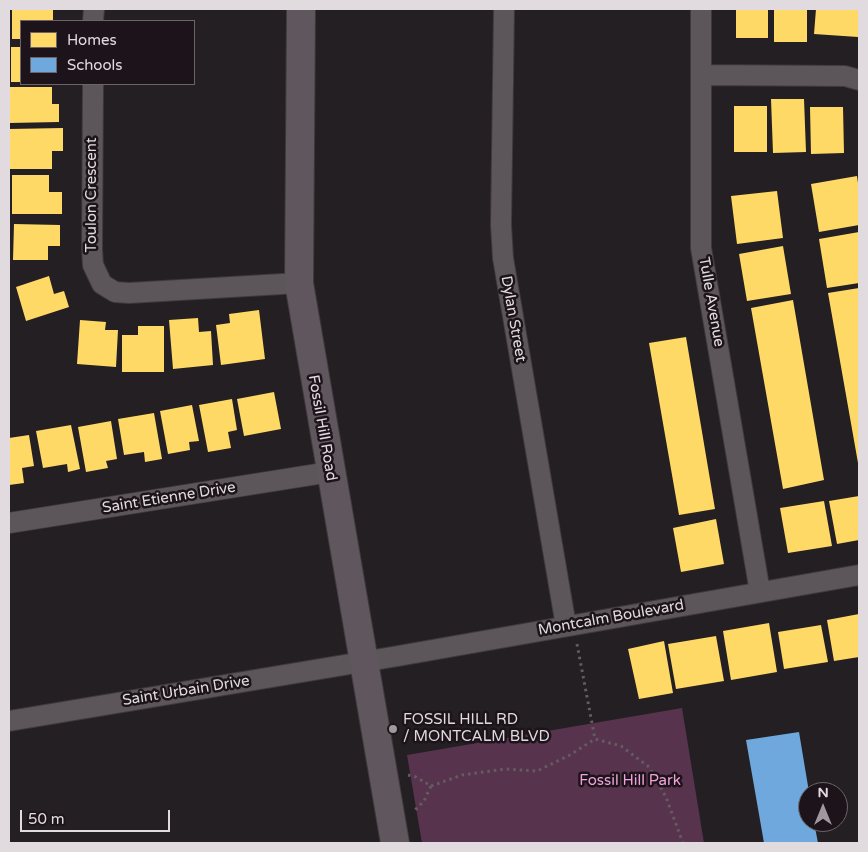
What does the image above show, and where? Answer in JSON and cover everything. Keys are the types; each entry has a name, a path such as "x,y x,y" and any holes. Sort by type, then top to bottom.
{"street":[{"name":"Fossil Hill Road","path":"301,9 299,283 395,843"},
{"name":"Dylan Street","path":"504,9 501,225 503,258 566,626"},
{"name":"Tulle Avenue","path":"701,9 702,248 760,592"},
{"path":"700,75 845,76 859,80"},
{"name":"Toulon Crescent","path":"93,85 92,249 93,265 102,284 115,292 129,293 299,283"},
{"name":"Saint Etienne Drive","path":"9,523 330,472"},
{"name":"Montcalm Boulevard","path":"364,662 859,575"},
{"name":"Saint Urbain Drive","path":"9,721 364,662"}],"path":[{"path":"577,643 595,739"},
{"path":"414,811 424,801 431,786 462,775 505,769 536,771 570,755 595,739 621,746 649,767 666,797 683,843"},
{"path":"408,775 416,777 431,786"}],"green space":[{"name":"Fossil Hill Park","path":"682,708 704,843 422,843 407,755"}],"building: Homes":[{"path":"12,9 53,9 53,20 20,20 20,39 12,39"},
{"path":"736,9 768,9 768,38 736,38"},
{"path":"774,9 807,9 807,42 774,42"},
{"path":"816,9 859,9 858,37 814,34"},
{"path":"11,47 20,47 20,82 11,82"},
{"path":"9,87 52,87 52,104 59,104 59,122 9,123"},
{"path":"771,99 804,99 806,152 773,153"},
{"path":"734,106 767,106 767,152 734,152"},
{"path":"810,107 843,107 844,153 811,154"},
{"path":"63,128 63,151 52,151 52,169 10,169 9,129"},
{"path":"12,175 49,175 49,192 62,192 62,214 12,214"},
{"path":"857,176 859,225 819,232 811,184"},
{"path":"777,191 783,238 737,244 731,196"},
{"path":"14,224 60,225 60,246 48,246 48,260 13,260"},
{"path":"859,232 859,283 827,288 819,239"},
{"path":"783,246 791,294 747,301 739,254"},
{"path":"49,276 54,294 64,291 69,307 26,321 16,287"},
{"path":"859,288 859,463 858,463 828,293"},
{"path":"793,300 824,480 783,489 751,308"},
{"path":"259,310 265,359 221,365 216,325 230,323 229,314"},
{"path":"198,318 199,332 211,331 213,365 173,369 169,320"},
{"path":"80,320 106,322 105,330 118,330 116,367 77,364"},
{"path":"138,326 164,326 164,372 122,372 122,335 138,335"},
{"path":"686,337 715,509 679,515 649,343"},
{"path":"274,392 281,429 244,436 237,399"},
{"path":"232,399 237,430 228,432 231,448 208,452 199,405"},
{"path":"192,405 199,441 189,442 190,450 168,454 160,411"},
{"path":"154,413 162,459 145,462 144,452 124,455 118,419"},
{"path":"111,421 117,459 106,461 108,468 86,472 78,427"},
{"path":"71,425 80,469 68,472 67,464 43,468 36,431"},
{"path":"29,435 34,466 22,468 24,483 9,485 9,438"},
{"path":"859,496 859,540 837,544 829,501"},
{"path":"824,501 832,546 788,553 780,508"},
{"path":"716,519 724,564 681,572 673,528"},
{"path":"859,614 859,657 834,661 827,620"},
{"path":"769,623 777,672 731,680 723,631"},
{"path":"821,625 828,662 784,669 778,632"},
{"path":"716,636 724,681 676,689 668,644"},
{"path":"664,641 673,693 639,699 628,649"}],"building: Schools":[{"path":"799,732 807,782 798,782 798,832 816,832 818,843 764,843 746,740"}],"place":[{"name":"FOSSIL HILL RD / MONTCALM BLVD","path":"393,729"}]}
